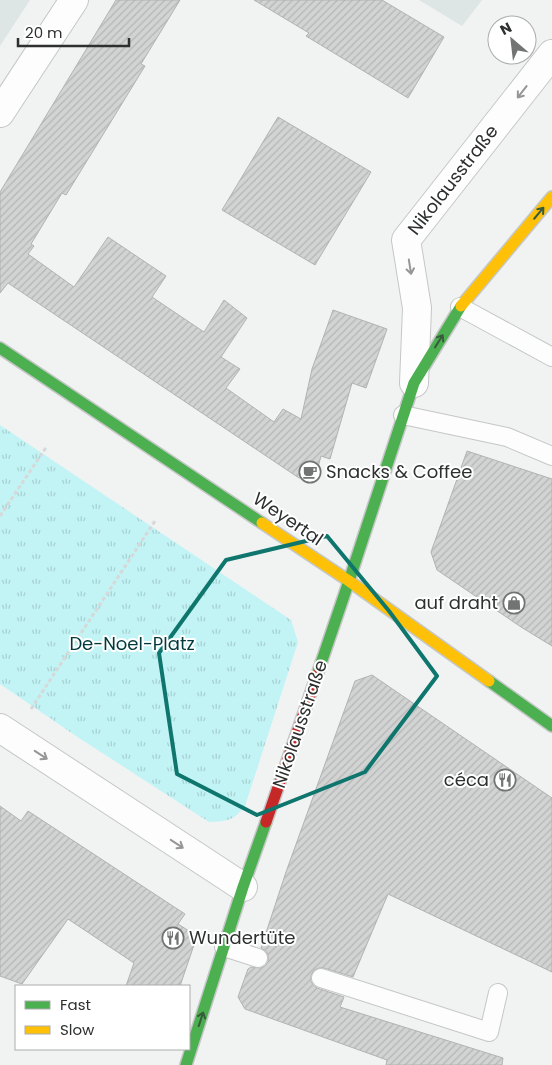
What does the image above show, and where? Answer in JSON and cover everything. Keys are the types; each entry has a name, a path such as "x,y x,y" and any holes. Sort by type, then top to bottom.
{"street":[{"path":"0,113 74,0"},
{"name":"Nikolausstraße","path":"414,383 417,308 406,240 552,54"},
{"name":"Nikolausstraße","path":"186,1065 243,888 349,581 414,383 460,307 552,197"},
{"name":"Weyertal","path":"0,348 349,581 552,726"},
{"path":"6,732 243,888"}],"lane":[{"path":"460,307 552,357"},
{"path":"403,415 507,438 552,456"},
{"path":"224,947 258,958"},
{"path":"322,978 489,1032 498,993"}],"path":[{"path":"0,516 46,446"},
{"path":"6,732 155,521"}],"highlighted area":[{"path":"327,536 389,611 437,676 365,772 257,815 177,774 159,653 226,560"}],"shaded area":[{"path":"0,0 30,0 0,46"},
{"path":"419,0 482,0 462,26"}],"green space":[{"name":"De-Noel-Platz","path":"0,425 291,620 298,642 245,806 237,815 226,820 209,822 79,738 0,684"}],"building":[{"path":"116,0 180,0 141,64 145,66 66,195 62,193 31,244 34,246 28,254 74,287 108,237 166,276 152,297 204,332 224,300 247,318 221,357 240,369 226,388 274,422 283,409 301,419 312,369 333,310 387,329 366,388 352,383 330,459 321,456 316,475 299,478 8,283 0,293 0,192"},
{"path":"254,0 382,0 444,37 408,98 306,36 309,33"},
{"path":"278,117 371,172 315,265 222,210"},
{"path":"467,451 552,479 552,646 437,570 431,552"},
{"path":"372,675 552,798 552,972 388,894 353,977 319,968 314,970 311,975 311,981 317,988 344,997 340,1007 503,1058 502,1065 386,1065 387,1060 245,1009 238,997 248,969 251,967 261,968 268,962 266,951 261,948 286,872 355,681"},
{"path":"0,806 21,821 28,811 185,914 178,924 197,936 180,985 126,985 134,963 68,919 22,984 0,976"}],"traffic: fast":[{"path":"317,675 414,383 461,306"},
{"path":"0,348 262,523"},
{"path":"489,681 552,726"},
{"path":"186,1065 243,887 266,822"}],"traffic: slow":[{"path":"461,306 552,197"},
{"path":"262,523 349,581 489,681"}],"traffic: jam":[{"path":"266,822 317,675"}],"place":[{"name":"Snacks & Coffee","path":"310,472"},
{"name":"auf draht","path":"514,603"},
{"name":"céca","path":"505,780"},
{"name":"Wundertüte","path":"173,938"}]}
